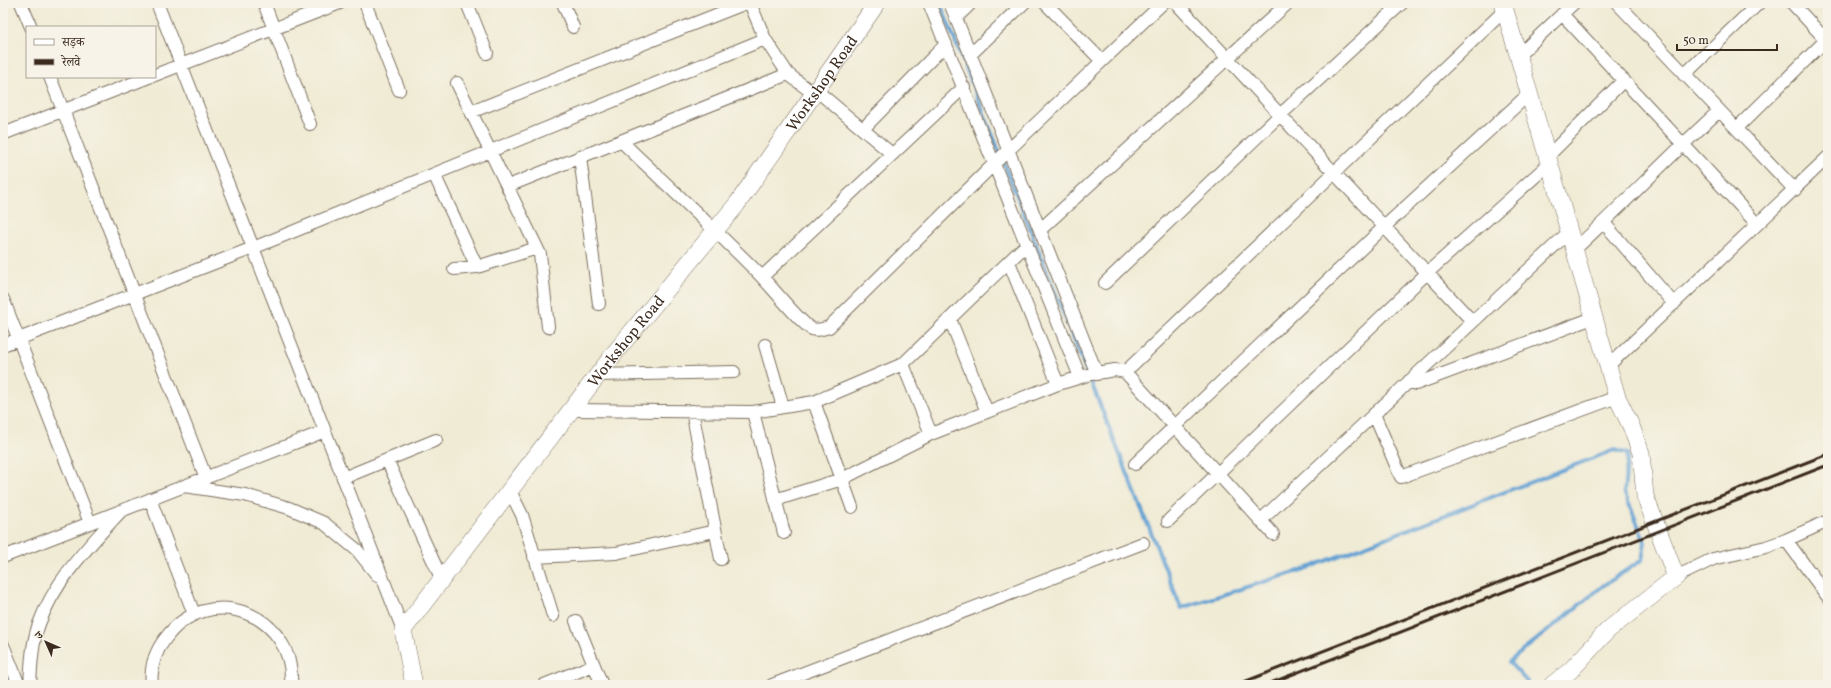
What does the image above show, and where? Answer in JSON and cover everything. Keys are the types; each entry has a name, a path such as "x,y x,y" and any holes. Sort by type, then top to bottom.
{"main road":[{"name":"Workshop Road","path":"403,630 598,375 737,204 877,3"},
{"path":"1504,6 1569,232 1573,251 1617,397 1631,426 1641,453 1645,496 1676,577 1608,630 1571,670 1552,685"},
{"path":"403,630 414,685"}],"street":[{"path":"21,3 31,26"},
{"path":"157,3 403,630"},
{"path":"264,3 310,124"},
{"path":"156,75 340,3"},
{"path":"365,3 399,90"},
{"path":"467,3 487,53"},
{"path":"563,3 574,27"},
{"path":"471,112 746,3"},
{"path":"750,3 765,39 788,74 815,92 863,129 892,154"},
{"path":"929,3 964,87 1040,229 1088,375"},
{"path":"950,3 970,54 1027,244 1088,375"},
{"path":"956,18 971,3"},
{"path":"970,54 1024,3"},
{"path":"1045,3 1102,61"},
{"path":"621,141 716,230 811,329 819,330 829,327 1001,157 1163,3"},
{"path":"1176,3 1472,321"},
{"path":"1040,229 1288,3"},
{"path":"1105,283 1280,115 1402,3"},
{"path":"1519,55 1574,3"},
{"path":"1617,3 1684,75 1737,128 1794,190"},
{"path":"1684,75 1759,3"},
{"path":"1737,128 1827,39 1792,3"},
{"path":"1125,372 1504,6"},
{"path":"1562,14 1757,224"},
{"path":"3,345 253,248 765,39"},
{"path":"863,129 946,44"},
{"path":"508,186 788,74"},
{"path":"50,78 206,478"},
{"path":"3,134 146,78"},
{"path":"1168,521 1217,472 1548,160 1624,80"},
{"path":"457,83 540,254 548,327"},
{"path":"762,277 964,87"},
{"path":"1134,464 1384,227 1530,94"},
{"path":"1573,251 1604,223 1683,143 1719,111"},
{"path":"580,157 599,304"},
{"path":"1608,366 1828,157"},
{"path":"434,174 477,268"},
{"path":"1604,223 1674,304"},
{"path":"1261,520 1472,321 1569,232"},
{"path":"572,410 753,412 814,402 903,364 1027,244"},
{"path":"454,269 477,268 537,248"},
{"path":"1009,262 1058,384"},
{"path":"3,299 90,523"},
{"path":"1409,381 1416,384 1593,318"},
{"path":"950,319 987,412"},
{"path":"765,345 783,408"},
{"path":"903,364 931,434"},
{"path":"775,500 842,479 931,434 1058,384 1088,375 1115,370 1125,372 1273,534"},
{"path":"598,375 734,372"},
{"path":"1374,414 1401,477 1617,397"},
{"path":"814,402 852,507"},
{"path":"692,411 721,559"},
{"path":"753,412 784,533"},
{"path":"3,557 325,431"},
{"path":"343,478 436,440"},
{"path":"387,460 442,580"},
{"path":"184,486 245,495 289,508 324,523 357,550 385,585"},
{"path":"510,491 522,515 534,557 554,616"},
{"path":"150,500 194,614"},
{"path":"30,685 31,663 39,624 59,584 90,545 122,510"},
{"path":"1676,577 1713,559 1766,547 1786,540 1828,521"},
{"path":"534,557 616,553 715,531"},
{"path":"1786,540 1828,597"},
{"path":"772,685 1143,543"},
{"path":"152,685 151,675 157,650 172,628 194,614 220,608 246,612 268,625 284,645 292,670 291,685"},
{"path":"576,621 602,685"},
{"path":"3,645 19,685"},
{"path":"544,685 594,665"}],"waterway":[{"path":"940,3 1181,608 1305,569 1614,450 1628,454 1624,492 1645,542 1642,560 1604,585 1509,662 1530,685"}],"railway":[{"path":"1236,685 1828,454"},
{"path":"1265,685 1828,465"}]}
